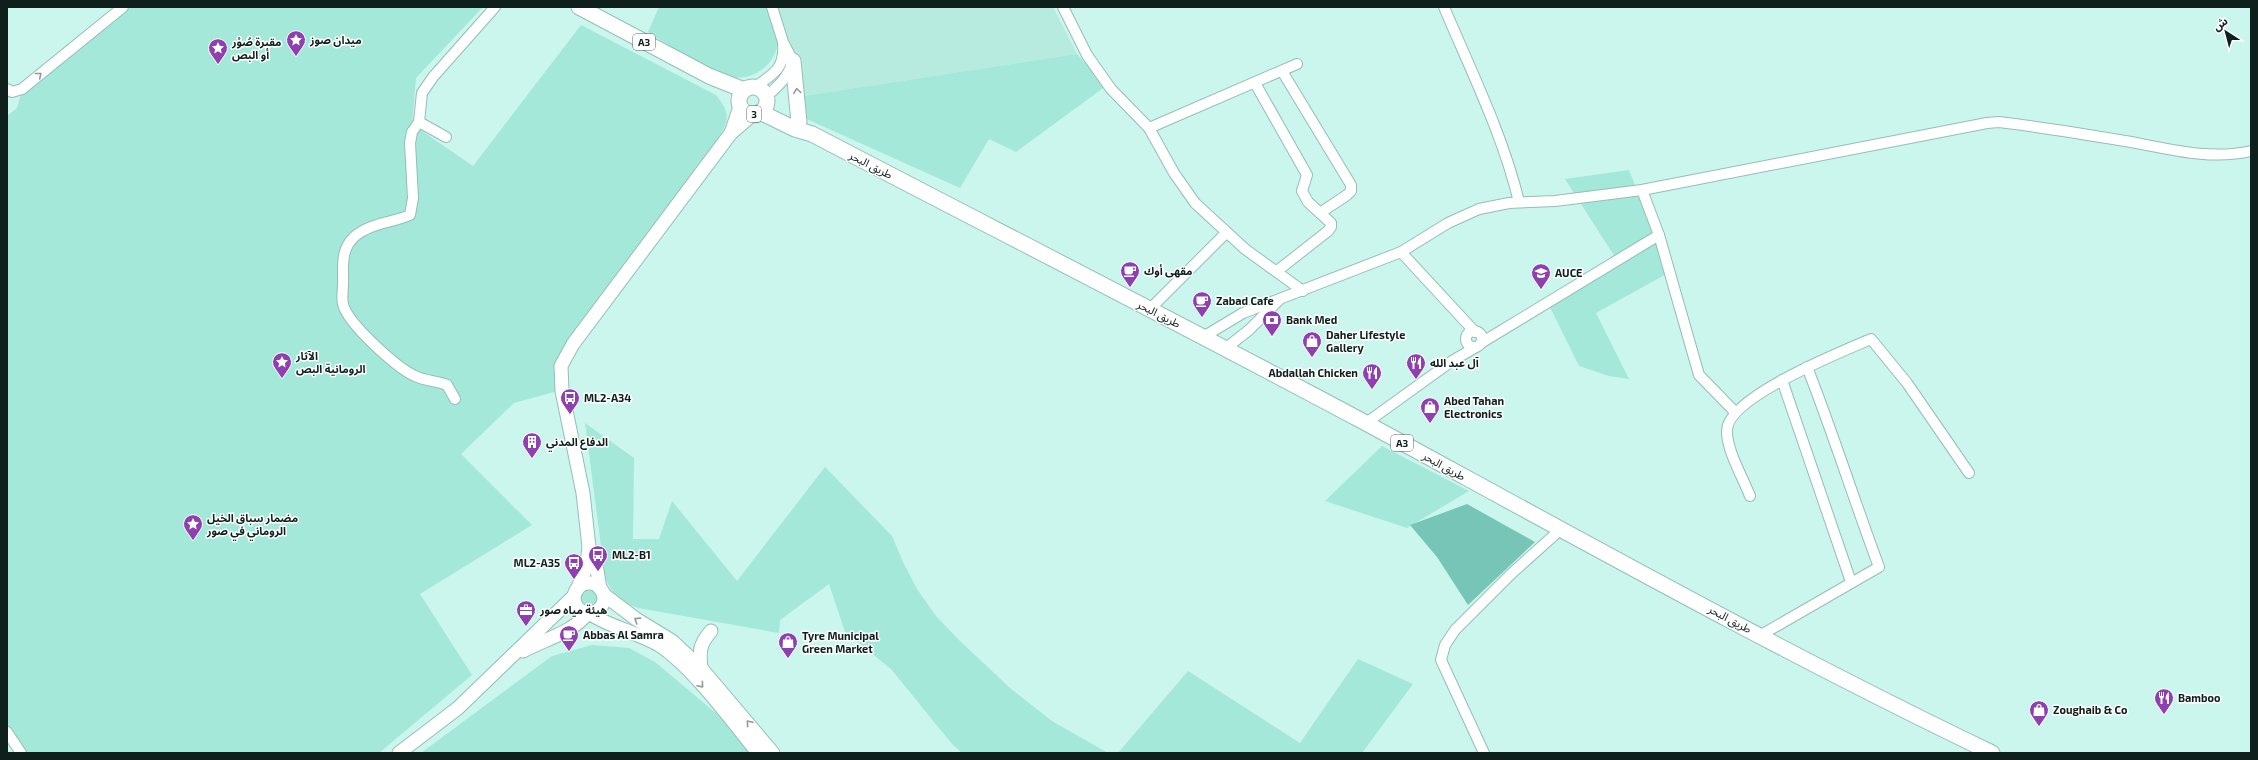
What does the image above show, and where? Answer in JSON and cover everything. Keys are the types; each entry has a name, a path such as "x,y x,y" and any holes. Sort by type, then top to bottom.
{"highway":[{"name":"طريق البحر","path":"579,7 798,122 812,134"},
{"path":"793,61 798,122"},
{"name":"طريق البحر","path":"709,76 740,106"},
{"name":"3","path":"740,106 739,99 757,101"},
{"name":"طريق البحر","path":"757,101 781,123 812,134 1226,348 1560,530 1927,722 1992,753"}],"main road":[{"path":"757,101 731,133 573,344 562,366 562,391 584,492 589,547 586,568 575,593 576,606 606,623 644,637 674,656 717,695 773,753"},
{"path":"731,133 740,106"},
{"path":"513,657 580,624 589,613 595,612 602,604 602,592 597,570 589,547"},
{"path":"399,753 458,708 513,657 582,585 588,584 595,585 636,620 672,642 701,668 717,695 758,753"},
{"path":"701,668 700,653 702,642 711,631"}],"street":[{"path":"7,89 16,92 22,89 123,7"},
{"path":"455,399 447,385 414,376 390,358 347,315 342,303 343,253 347,244 368,228 410,214 413,198 410,143 412,132 419,122 422,93 433,77 495,7"},
{"path":"757,101 784,81 790,72 793,61 783,42 772,7"},
{"path":"1063,7 1087,55 1107,84 1149,128 1174,173 1195,203 1245,249 1303,291"},
{"path":"1444,7 1495,129 1514,181 1519,202"},
{"path":"757,101 781,64 784,55 783,42"},
{"path":"1149,128 1255,84 1298,64"},
{"path":"1282,71 1351,185 1351,191 1347,195 1320,213"},
{"path":"1255,84 1307,175 1302,191 1308,202 1331,223 1331,228 1277,271"},
{"path":"419,122 446,137"},
{"path":"1203,337 1243,313 1401,252 1467,213 1492,205 1519,202 1555,201 1642,190 1976,124 1999,122 2094,135 2202,154 2231,155 2251,151"},
{"path":"1642,190 1659,235 1699,375 1735,412"},
{"path":"1150,309 1226,233"},
{"path":"1366,424 1452,361 1659,235"},
{"path":"1401,252 1459,316 1461,325 1472,334 1482,337 1479,345"},
{"path":"1226,348 1255,324 1282,298"},
{"path":"1452,361 1472,334 1503,329"},
{"path":"1472,334 1468,344 1479,345"},
{"path":"1750,496 1729,445 1726,429 1735,412 1782,380 1807,367 1871,339 1907,383 1969,473"},
{"path":"1761,635 1879,567 1851,491 1833,433 1807,367"},
{"path":"1782,380 1851,582"},
{"path":"1484,753 1441,660 1445,645 1455,630 1560,530"},
{"path":"7,732 21,753"}],"shaded area":[{"name":"الآثار الرومانية البص","path":"131,7 483,7 416,78 412,124 473,166 581,25 716,95 726,112 726,122 718,140 565,346 558,391 514,403 461,454 532,525 420,594 472,675 379,753 27,753 7,724 7,116 17,108 21,94"},
{"path":"659,7 766,7 775,28 777,42 774,56 761,70 746,77 731,77 711,70 648,32"},
{"path":"777,7 1053,7 1077,54 797,97 784,26"},
{"path":"1077,54 1106,86 1016,152 989,139 960,188 800,116 797,97"},
{"path":"1629,170 1670,272 1596,313 1629,379 1609,376 1579,366 1547,301 1615,257 1565,179"},
{"path":"585,423 634,458 633,539 659,539 672,501 737,581 825,467 892,536 917,589 936,616 959,640 1010,688 1052,721 1108,753 962,753 952,744 891,669 845,632 829,584 780,620 779,633 638,608 617,597 607,583 605,577"},
{"path":"1382,446 1469,491 1407,528 1325,501"},
{"path":"1467,504 1535,542 1468,605 1437,557 1410,525"},
{"path":"588,588 595,591 598,598 595,605 588,608 581,605 578,598 581,591"},
{"path":"592,645 629,648 655,662 717,714 749,753 421,753 552,656"},
{"path":"1358,659 1413,684 1362,753 1118,753 1188,671 1300,743"}],"place":[{"name":"ميدان صوز","path":"296,57"},
{"name":"مقبرة صُوْر أو البص","path":"218,65"},
{"name":"مقهى أوك","path":"1130,288"},
{"name":"AUCE","path":"1541,290"},
{"name":"Zabad Cafe","path":"1202,318"},
{"name":"Bank Med","path":"1272,337"},
{"name":"Daher Lifestyle Gallery","path":"1312,358"},
{"name":"الآثار الرومانية البص","path":"282,379"},
{"name":"آل عبد الله","path":"1416,380"},
{"name":"Abdallah Chicken","path":"1372,390"},
{"name":"ML2-A34","path":"570,415"},
{"name":"Abed Tahan Electronics","path":"1430,424"},
{"name":"الدفاع المدني","path":"532,459"},
{"name":"مضمار سباق الخيل الروماني في صور","path":"193,541"},
{"name":"ML2-B1","path":"598,572"},
{"name":"ML2-A35","path":"574,580"},
{"name":"هيئة مياه صور","path":"526,627"},
{"name":"Abbas Al Samra","path":"569,652"},
{"name":"Tyre Municipal Green Market","path":"788,659"},
{"name":"Bamboo","path":"2164,715"},
{"name":"Zoughaib & Co","path":"2039,727"}]}
